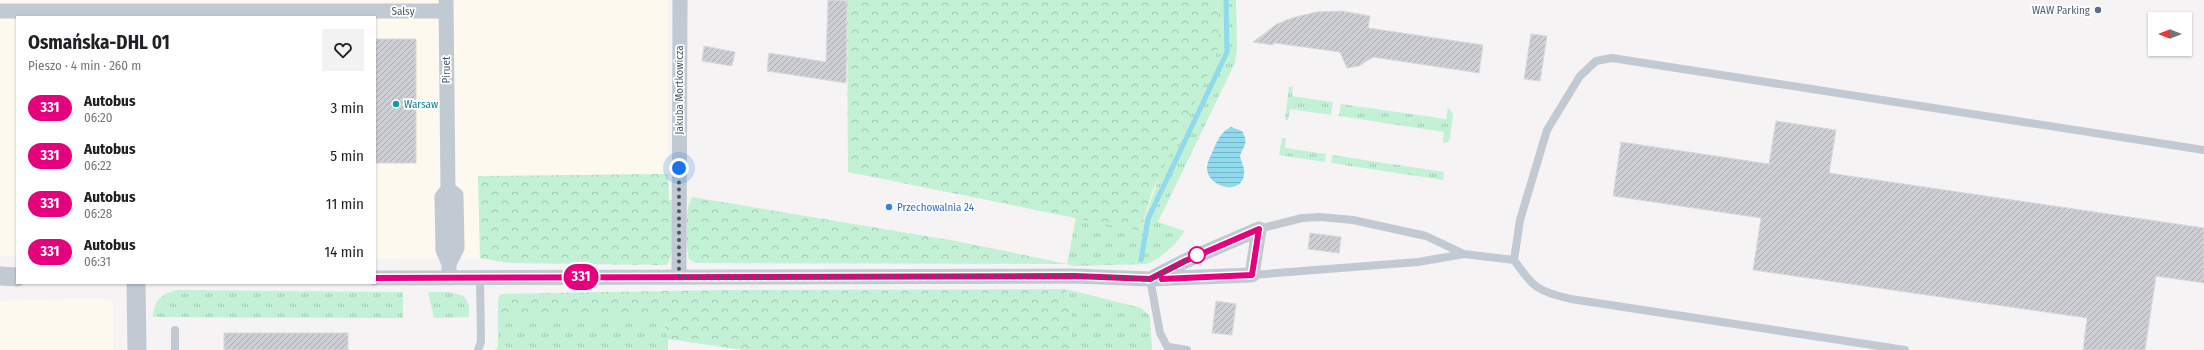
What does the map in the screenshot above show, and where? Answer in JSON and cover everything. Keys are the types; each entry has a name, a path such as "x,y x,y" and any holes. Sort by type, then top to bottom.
{"street":[{"name":"Jakuba Mortkowicza","path":"679,277 680,0"},
{"name":"Salsy","path":"0,11 446,6"},
{"name":"Piruet","path":"446,6 448,189 442,197 443,250 449,271"},
{"path":"1150,279 1185,261 1259,229"},
{"path":"376,278 449,271 480,278 1075,276 1150,279 1252,275 1259,229"},
{"path":"0,276 16,277"},
{"path":"136,284 137,350"}],"lane":[{"path":"1905,350 1571,299 1541,292 1529,281 1514,260 1520,220 1547,130 1580,76 1596,61 1612,58 2204,150"},
{"path":"1259,229 1302,218 1320,217 1353,220 1426,236 1464,254"},
{"path":"1252,275 1418,262 1464,254 1514,260"},
{"path":"478,350 481,342 480,278"},
{"path":"1150,279 1160,333 1169,349 1187,350"},
{"path":"175,330 176,350"}],"shaded area":[{"path":"0,0 668,0 668,174 479,176 480,258 376,259 376,16 16,16 16,256 0,256"},
{"path":"100,298 113,302 113,350 0,350 0,301"}],"green space":[{"path":"847,0 1217,0 1219,41 1215,60 1152,192 1140,231 848,172"},
{"path":"1217,0 1236,0 1237,48 1235,63 1158,222 1185,231 1168,250 1157,259 1146,264 1074,266 1067,264 1076,217 1140,231 1218,12"},
{"path":"1289,87 1293,87 1292,96 1333,102 1331,115 1290,109 1288,120 1285,120"},
{"path":"1341,104 1446,119 1448,107 1453,114 1450,139 1447,143 1443,143 1444,132 1339,116"},
{"path":"1282,138 1286,138 1285,148 1326,154 1325,162 1279,155"},
{"path":"1332,155 1444,172 1443,180 1331,163"},
{"path":"668,174 669,200 673,200 674,234 672,253 666,265 508,263 480,258 478,176"},
{"path":"692,197 956,241 1067,264 695,263 689,259 687,245 687,219 689,203"},
{"path":"1066,289 1141,308 1150,316 1152,350 1072,350 1071,318"},
{"path":"1066,289 1071,318 1072,350 743,350 668,339 663,317 498,317 498,298 501,294 721,290"},
{"path":"178,290 403,292 403,318 153,317 155,306 160,298 167,293"},
{"path":"428,292 449,292 464,296 469,305 469,317 434,318"},
{"path":"498,317 663,317 668,339 668,350 495,350 498,347"}],"water":[{"path":"1231,127 1242,131 1244,135 1245,141 1240,156 1244,174 1242,181 1237,185 1225,187 1212,180 1209,175 1207,165 1219,138"}],"building":[{"path":"828,0 847,1 846,83 767,71 769,53 826,62"},
{"path":"1342,11 1370,16 1368,28 1483,45 1479,73 1373,57 1359,66 1347,68 1340,52 1275,43 1272,45 1253,42 1277,24 1292,18 1316,12"},
{"path":"1531,34 1547,36 1540,81 1524,79"},
{"name":"Warsaw","path":"376,39 416,39 416,163 376,163"},
{"path":"704,46 735,52 732,66 702,61"},
{"path":"1776,121 1836,130 1829,173 2204,228 2204,283 2156,276 2145,350 2083,350 2087,318 1753,270 1761,218 1613,196 1621,142 1769,164"},
{"path":"1310,233 1341,237 1339,253 1308,249"},
{"path":"1216,301 1236,304 1232,335 1212,333"},
{"path":"224,333 348,333 348,350 224,350"}],"waterway":[{"path":"1141,260 1148,219 1227,52 1226,0"}],"bus line":[{"name":"331","path":"376,278 1075,276 1150,279 1185,261 1259,229 1252,275 1162,279"}],"place":[{"name":"WAW Parking","path":"2098,10"},
{"name":"Warsaw","path":"396,104"},
{"name":"Przechowalnia 24","path":"889,207"}],"route":[{"path":"679,168 679,277 1075,276 1150,279 1199,254 1197,255"}]}
